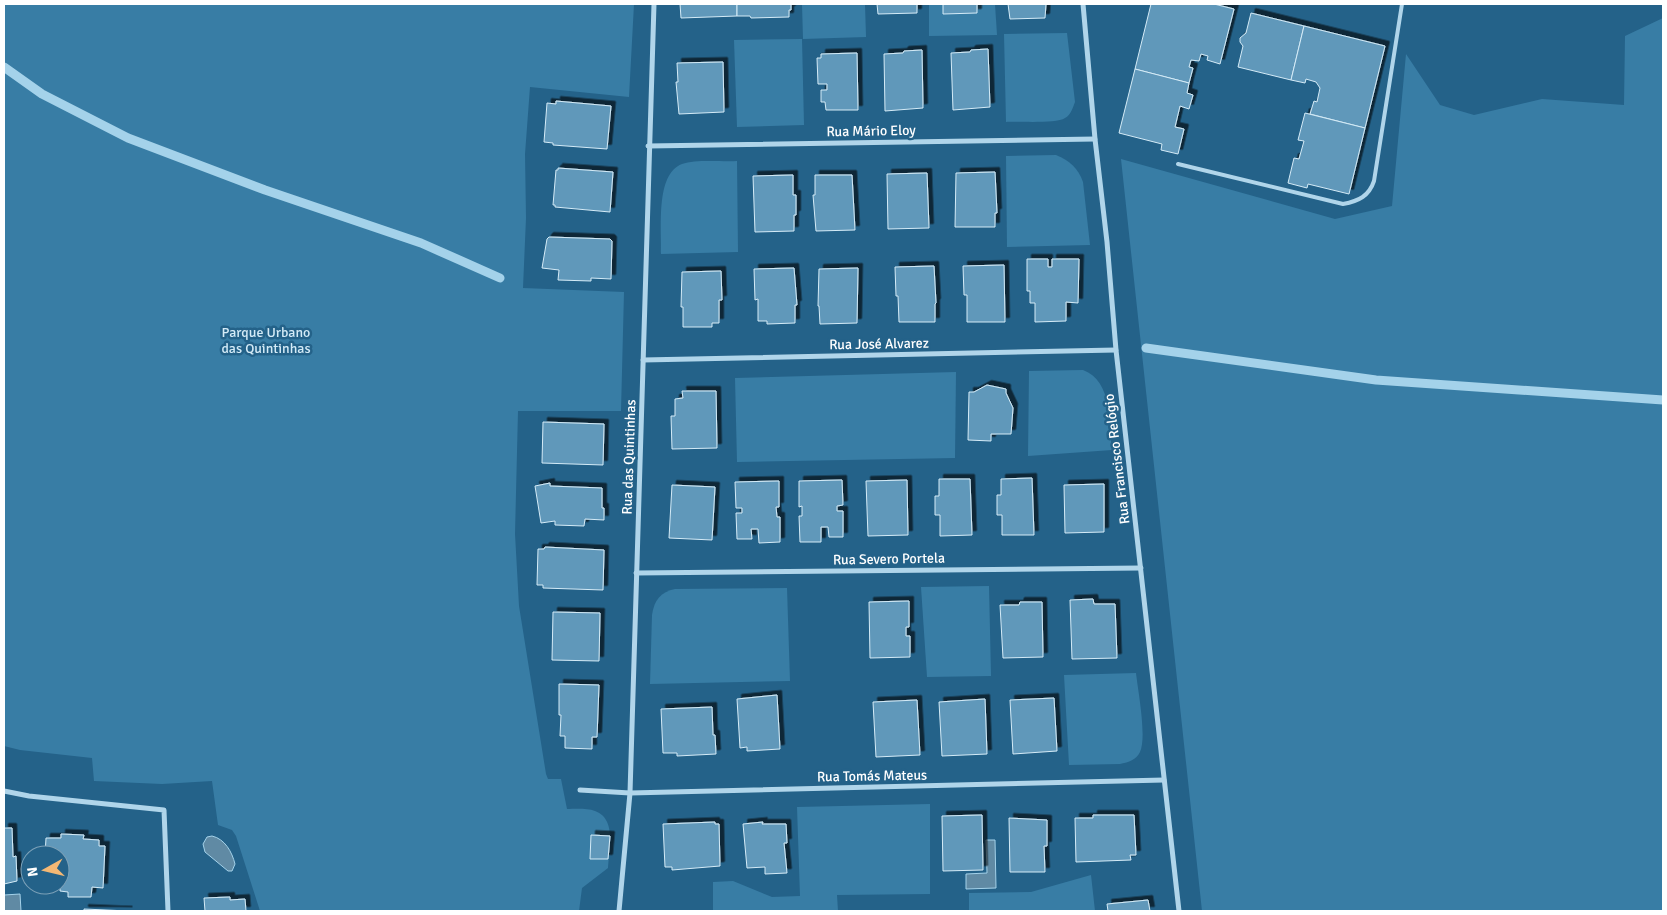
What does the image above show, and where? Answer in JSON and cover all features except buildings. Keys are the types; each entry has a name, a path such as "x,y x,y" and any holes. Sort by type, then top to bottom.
{"street":[{"name":"Rua das Quintinhas","path":"620,911 630,793 648,146 654,4"},
{"name":"Rua Francisco Relógio","path":"1083,4 1116,350 1142,568 1179,911"},
{"name":"Rua Mário Eloy","path":"648,146 1095,139"},
{"name":"Rua José Alvarez","path":"643,360 1116,350"},
{"name":"Rua Severo Portela","path":"636,573 1142,568"},
{"name":"Rua Tomás Mateus","path":"580,790 630,793 1164,780"},
{"path":"4,791 29,796 164,810 168,911"}],"lane":[{"path":"1178,164 1343,204 1363,198 1370,191 1374,180 1402,4"}],"green space":[{"name":"Parque Urbano das Quintinhas","path":"4,4 634,4 629,97 530,87 525,154 526,218 523,288 624,292 621,411 518,411 515,534 519,606 546,774 548,779 561,779 567,809 588,809 602,815 609,828 610,836 608,868 582,888 579,911 260,911 236,836 232,830 218,825 212,781 162,784 94,781 92,758 20,750 4,746"},
{"path":"802,4 865,4 866,37 803,39"},
{"path":"929,4 995,4 997,35 929,36"},
{"path":"1663,18 1663,911 1202,911 1121,159 1335,219 1392,206 1406,54 1440,105 1474,115 1542,99 1624,105 1625,36"},
{"path":"1067,33 1075,102 1070,113 1065,118 1054,121 1006,122 1004,34"},
{"path":"802,39 804,125 737,127 734,40"},
{"path":"1056,155 1073,166 1083,182 1090,245 1007,247 1006,156"},
{"path":"737,161 738,252 661,254 662,203 667,179 673,170 688,162"},
{"path":"1083,370 1100,383 1105,393 1108,404 1112,450 1028,456 1029,371"},
{"path":"956,372 955,458 737,462 735,378"},
{"path":"989,586 991,676 927,677 921,587"},
{"path":"787,588 790,681 650,684 652,615 656,601 666,592 675,589"},
{"path":"1136,673 1143,736 1138,755 1132,760 1120,764 1069,765 1064,675"},
{"path":"930,804 930,894 837,895 838,911 713,911 713,882 733,881 772,897 800,896 797,807"},
{"path":"1091,875 1095,911 969,911 969,893 1031,892"}],"shaded area":[{"path":"212,836 221,840 230,851 235,864 232,871 228,871 205,852 203,844 207,837"},
{"path":"986,840 995,840 996,888 966,889 966,874 987,873"},
{"path":"20,894 21,911 4,911 4,895"}],"waterway":[{"path":"4,67 42,94 128,138 265,190 421,243 500,278"},
{"path":"1146,348 1376,380 1663,400"}]}
